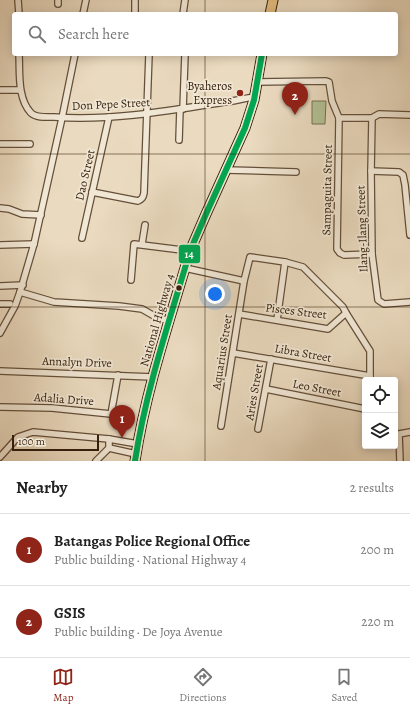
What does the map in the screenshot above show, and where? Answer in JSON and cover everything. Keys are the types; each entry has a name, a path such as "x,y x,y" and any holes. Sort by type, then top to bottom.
{"main road":[{"path":"270,12 273,0"},
{"name":"National Highway 4","path":"136,458 153,377 168,321 190,251 245,128 255,97 262,56"}],"street":[{"path":"18,0 19,12"},
{"path":"83,12 86,0"},
{"path":"135,0 135,12"},
{"path":"183,12 185,0"},
{"name":"Don Pepe Street","path":"19,56 20,90 26,108 32,114 40,116 62,118 109,117 146,114 255,97"},
{"path":"0,333 15,306 23,285 41,215 75,56"},
{"path":"92,192 138,201 143,197 149,56"},
{"path":"179,140 185,56"},
{"path":"257,82 326,80 329,82 330,95 339,118 372,118 379,114 410,114"},
{"path":"0,90 20,90"},
{"name":"Dao Street","path":"82,238 109,117"},
{"name":"Sampaguita Street","path":"339,118 337,249 344,255 372,254"},
{"name":"Ilang-Ilang Street","path":"372,118 372,254 378,300 384,304 410,302"},
{"path":"0,144 30,144"},
{"path":"226,170 296,172"},
{"path":"371,171 400,172 403,175 407,185 410,235"},
{"path":"0,208 9,209 22,214 41,215"},
{"path":"142,244 145,225"},
{"path":"0,245 34,244"},
{"path":"131,280 134,244 190,251"},
{"name":"Aquarius Street","path":"221,426 244,281 250,257 285,262"},
{"path":"277,320 285,262 303,268 343,307 370,352 370,377"},
{"path":"185,268 244,281"},
{"path":"0,286 23,285"},
{"path":"20,292 54,302 142,309 156,317 168,321"},
{"path":"0,304 10,304"},
{"name":"Pisces Street","path":"239,314 328,329 346,313"},
{"name":"Libra Street","path":"233,353 365,377"},
{"name":"Aries Street","path":"258,429 271,359"},
{"name":"Annalyn Drive","path":"0,370 153,377"},
{"name":"Adalia Drive","path":"0,407 52,408 111,414 118,375"},
{"name":"Leo Street","path":"266,390 362,408"},
{"path":"0,457 18,437 33,432 110,439 138,444"},
{"path":"400,461 399,434 410,432"},
{"path":"96,461 109,448 110,439"},
{"path":"109,448 136,458"}],"green space":[{"path":"312,101 326,101 325,124 312,124"}],"transit line":[{"name":"14","path":"135,461 150,388 163,339 190,251 245,128 254,100 262,56"}],"place":[{"name":"Byaheros Express","path":"240,93"},
{"name":"GSIS","path":"295,115"},
{"name":"Batangas Police Regional Office","path":"122,438"}]}
